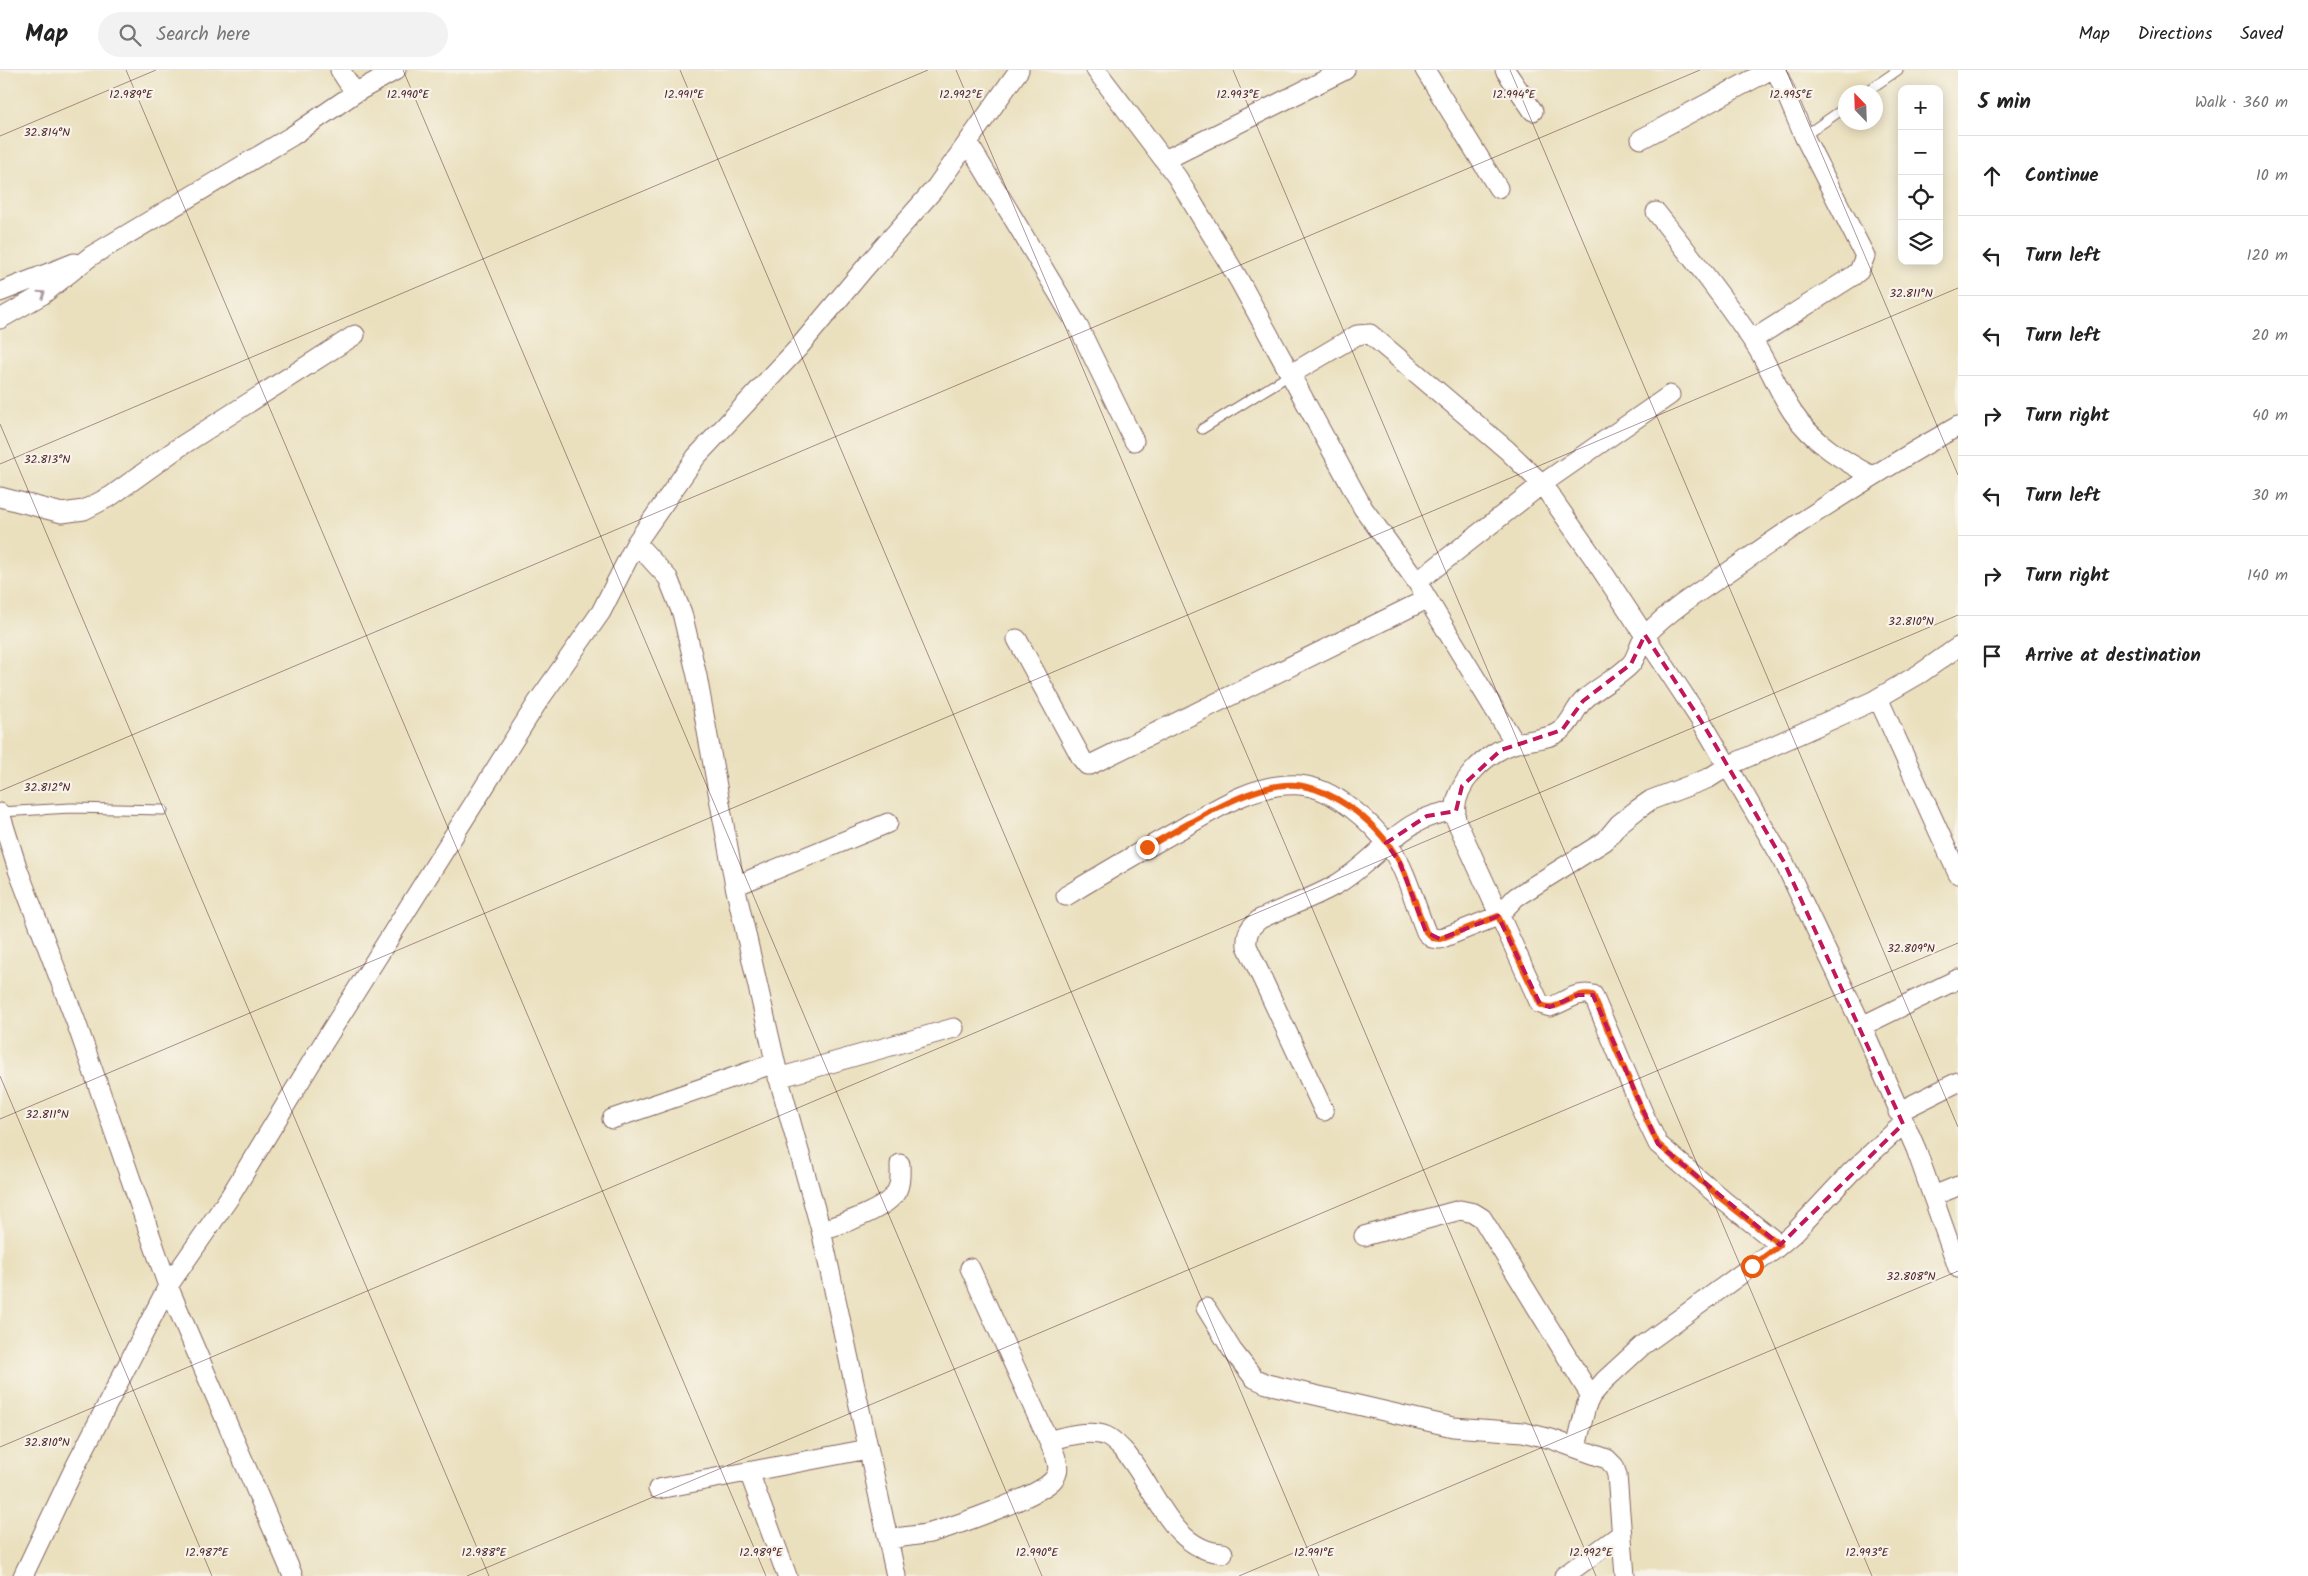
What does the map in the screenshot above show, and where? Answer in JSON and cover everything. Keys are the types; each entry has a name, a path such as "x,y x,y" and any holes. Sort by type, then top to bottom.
{"street":[{"path":"340,70 355,93"},
{"path":"0,319 42,295 91,256 292,136 355,93 396,70"},
{"path":"23,1576 168,1286 229,1198 322,1045 537,703 601,612 636,543 696,457 799,347 936,187 1019,70"},
{"path":"1096,70 1178,177 1239,280 1363,508 1417,582 1515,744"},
{"path":"1165,160 1345,70"},
{"path":"1425,70 1498,188"},
{"path":"1505,70 1533,111"},
{"path":"1641,139 1770,70"},
{"path":"1752,340 1853,276 1864,262 1864,251 1804,136 1776,70"},
{"path":"968,143 1079,328 1134,441"},
{"path":"1656,212 1752,340 1793,413 1815,440 1842,460 1872,476"},
{"path":"0,292 91,256"},
{"path":"1291,374 1357,335 1370,334 1508,450 1542,484 1645,635 1728,766 1784,862 1862,1026 1916,1149 1958,1268"},
{"path":"0,497 62,513 84,510 111,496 178,448 355,335"},
{"path":"1417,582 1542,484 1670,395"},
{"path":"1780,1245 1724,1201 1658,1144 1593,995 1586,993 1578,995 1550,1007 1544,1007 1540,1004 1498,916 1456,820 1456,811 1462,786 1488,759 1515,744 1552,736 1562,730 1582,702 1631,664 1645,635 1682,605 1796,524 1872,476 1958,426"},
{"path":"636,543 668,578 682,613 697,676 735,886 777,1071 821,1230 896,1576"},
{"path":"1017,639 1082,759 1087,765 1090,765 1427,598"},
{"path":"1066,896 1224,804 1254,791 1286,785 1302,785 1338,799 1366,821 1386,842 1400,863 1426,932 1432,938 1440,939 1498,916 1516,897 1554,875 1604,840 1638,808 1658,797 1709,778 1728,766 1878,698 1921,673 1958,647"},
{"path":"1878,698 1958,874"},
{"path":"1324,1110 1247,946 1247,935 1250,927 1260,919 1349,877 1386,842 1428,816 1441,812 1456,811"},
{"path":"0,813 18,870 76,1022 168,1286 293,1576"},
{"path":"735,886 888,823"},
{"path":"1862,1026 1958,979"},
{"path":"612,1120 777,1071 954,1028"},
{"path":"1576,1448 1584,1414 1591,1396 1642,1346 1780,1245 1794,1233 1901,1118 1958,1082"},
{"path":"821,1230 854,1219 887,1202 894,1196 899,1187 900,1164"},
{"path":"1933,1196 1958,1186"},
{"path":"1364,1236 1460,1210 1474,1213 1482,1218 1591,1396"},
{"path":"888,1539 929,1533 979,1516 1036,1492 1054,1479 1057,1474 1058,1466 1049,1440 970,1268"},
{"path":"1206,1308 1232,1350 1254,1378 1267,1384 1453,1427 1523,1432 1608,1459 1614,1466 1617,1475 1620,1535 1625,1576"},
{"path":"1049,1440 1080,1435 1105,1435 1115,1442 1139,1468 1160,1506 1175,1526 1198,1547 1209,1553 1223,1553"},
{"path":"658,1489 868,1450"},
{"path":"749,1472 787,1576"},
{"path":"1564,1576 1620,1535"}],"lane":[{"path":"1876,85 1898,70"},
{"path":"1804,136 1838,113"},
{"path":"1202,429 1291,374"},
{"path":"0,813 72,808 163,810"}],"highlighted area":[{"path":"1645,635 1703,724 1784,862 1903,1124 1780,1245 1658,1144 1593,995 1578,995 1550,1007 1540,1004 1498,916 1440,939 1426,932 1400,863 1386,843 1427,816 1456,811 1462,786 1501,750 1562,730 1583,701 1631,664"}],"route":[{"path":"1147,847 1224,804 1254,791 1286,785 1302,785 1320,791 1338,799 1353,809 1391,849 1400,863 1426,932 1432,938 1440,939 1498,916 1540,1004 1544,1007 1550,1007 1561,1004 1578,995 1586,993 1593,995 1658,1144 1724,1201 1780,1245 1752,1266"}]}
